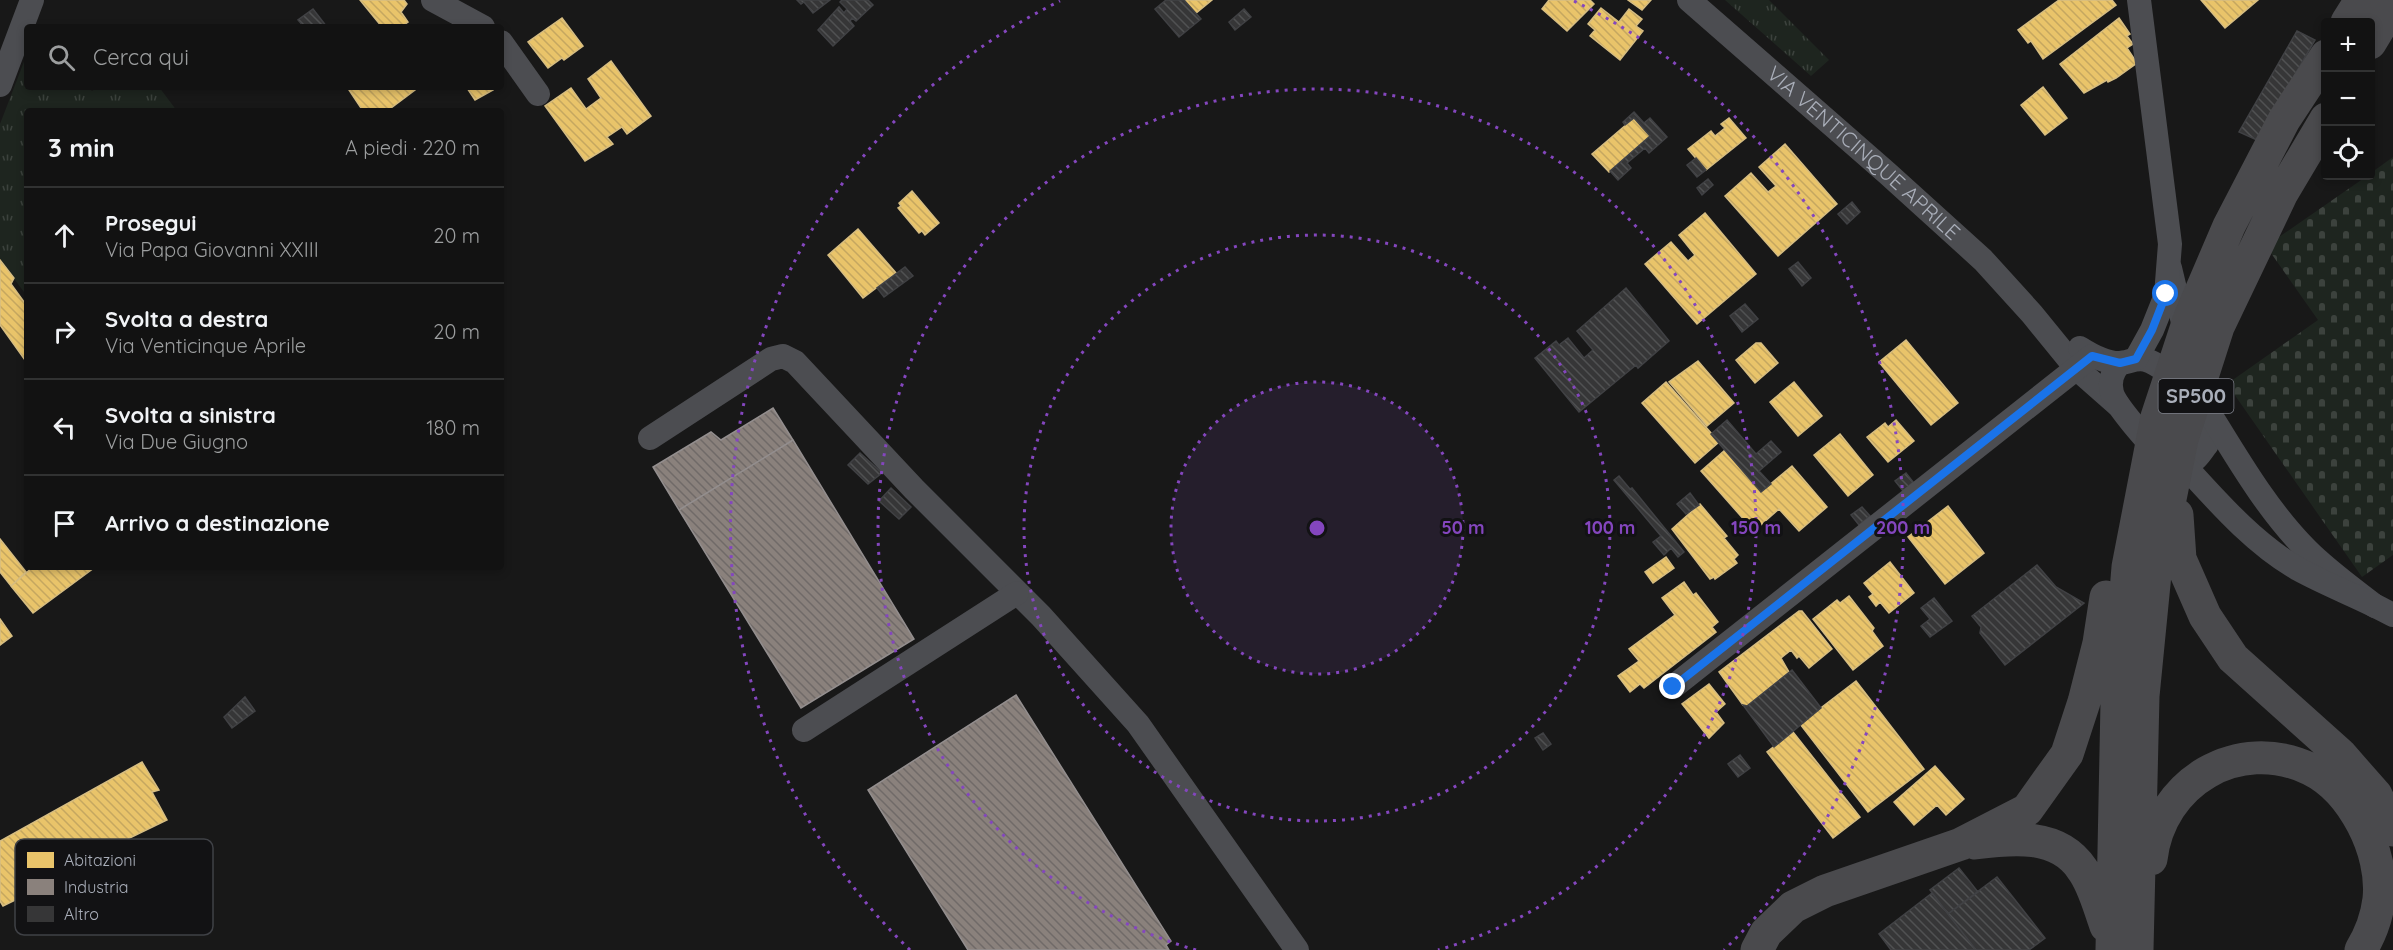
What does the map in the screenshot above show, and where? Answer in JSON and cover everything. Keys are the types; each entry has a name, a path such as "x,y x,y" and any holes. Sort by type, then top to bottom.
{"highway":[{"path":"2350,18 2361,0"},
{"path":"2375,35 2393,4"},
{"name":"SP500","path":"2125,948 2117,702 2128,567 2157,417 2190,316 2229,226 2284,120 2321,62"},
{"name":"SP500","path":"2125,948 2143,696 2155,574 2179,470 2182,439 2218,327 2282,193 2321,126"},
{"path":"1757,950 1766,933 1793,907 1824,891 1961,844 2026,810 2067,754 2084,702 2099,643 2115,540 2128,488 2157,417"},
{"path":"2179,470 2180,559 2205,616 2233,658 2340,754 2376,795 2393,830"},
{"path":"2125,948 2153,843 2161,821 2174,798 2191,781 2217,766 2246,759 2278,759 2310,769 2333,785 2349,803 2367,831 2377,861 2379,899 2369,937 2361,950"},
{"path":"1961,844 2002,840 2037,841 2060,846 2082,868 2125,948"}],"street":[{"path":"0,85 32,0"},
{"path":"433,0 477,24"},
{"name":"VIA VENTICINQUE APRILE","path":"1689,0 1975,252 2032,314 2084,362 2162,455 2269,549 2296,568 2384,610"},
{"path":"2118,405 2112,395 2111,376 2128,361 2152,330 2166,294 2170,268 2170,244 2139,0"},
{"path":"504,46 538,94"},
{"path":"2170,268 2190,354 2212,422 2210,440 2198,458 2179,470"},
{"path":"650,438 771,359 783,356 789,358 1017,593 1138,724 1297,950"},
{"path":"1673,687 2084,362 2153,363 2167,372 2202,403 2239,461 2290,531 2325,567 2384,610"},
{"path":"804,730 1017,593"}],"green space":[{"path":"1725,0 1769,0 1829,60 1811,76"},
{"path":"24,62 24,90 161,90 175,108 24,108 24,292 0,260 0,124"},
{"path":"2393,157 2393,555 2362,577 2227,384 2318,320 2266,246 2361,180 2375,180 2375,170"}],"building: Abitazioni":[{"path":"360,0 404,0 407,4 401,12 408,22 380,24"},
{"path":"1184,0 1212,0 1195,14"},
{"path":"1549,0 1590,0 1594,4 1567,31 1542,9"},
{"path":"1628,0 1651,0 1642,10"},
{"path":"2059,0 2112,0 2116,5 2043,59 2031,41 2028,43 2018,30"},
{"path":"2201,0 2258,0 2225,28"},
{"path":"1601,8 1619,22 1629,9 1642,19 1636,26 1643,31 1620,60 1590,36 1595,30 1588,24"},
{"path":"562,18 583,46 548,68 528,42"},
{"path":"2119,18 2130,34 2127,36 2133,44 2127,48 2137,63 2116,78 2108,82 2107,80 2084,93 2060,64"},
{"path":"611,61 651,116 627,134 622,127 607,137 613,144 585,161 545,106 571,88 586,109 601,98 588,79"},
{"path":"2043,87 2067,118 2045,135 2021,105"},
{"path":"349,90 415,90 391,108 361,108"},
{"path":"468,90 493,90 475,100"},
{"path":"1634,118 1650,136 1609,172 1592,154"},
{"path":"1729,118 1746,138 1706,170 1688,149 1711,131 1715,136 1725,128 1721,124"},
{"path":"1785,144 1837,204 1778,256 1725,196 1751,173 1768,192 1776,186 1759,167"},
{"path":"912,191 939,223 925,235 922,231 919,233 898,208 901,206 899,203"},
{"path":"1705,213 1756,274 1697,324 1645,264 1671,242 1688,261 1695,255 1679,235"},
{"path":"858,229 896,273 863,298 828,255"},
{"path":"0,260 14,278 11,284 24,302 24,359 0,325"},
{"path":"1906,340 1958,403 1931,425 1879,362"},
{"path":"1756,343 1761,343 1778,363 1755,383 1736,360"},
{"path":"1698,361 1734,403 1707,426 1669,382"},
{"path":"1666,382 1719,442 1695,463 1642,403"},
{"path":"1794,382 1822,416 1798,436 1770,402"},
{"path":"1896,420 1914,441 1888,462 1867,437 1885,423 1888,427"},
{"path":"1840,434 1873,475 1848,496 1814,455"},
{"path":"1725,450 1761,492 1792,466 1827,507 1799,531 1779,509 1754,531 1701,471"},
{"path":"1700,504 1727,536 1724,538 1738,555 1734,559 1737,563 1715,579 1714,577 1710,579 1672,529"},
{"path":"1948,506 1984,553 1945,584 1908,537"},
{"path":"0,539 26,572 11,586 0,572"},
{"path":"1666,557 1674,568 1653,583 1645,572"},
{"path":"1890,562 1914,593 1889,613 1880,602 1876,606 1869,597 1873,594 1864,583"},
{"path":"30,570 91,570 33,613 11,586"},
{"path":"1684,582 1693,595 1696,593 1718,622 1712,627 1716,632 1644,688 1640,684 1630,692 1618,676 1639,661 1629,649 1675,615 1662,598"},
{"path":"1849,596 1874,628 1872,631 1883,646 1853,670 1813,619 1837,600 1840,603"},
{"path":"1802,611 1832,649 1809,668 1791,650 1781,658 1789,672 1747,706 1743,705 1719,672"},
{"path":"0,619 12,636 0,645"},
{"path":"1856,681 1924,769 1868,812 1800,724"},
{"path":"1709,684 1725,704 1716,712 1724,723 1709,738 1682,704"},
{"path":"1793,732 1860,817 1833,838 1767,752"},
{"path":"142,762 159,790 152,792 167,820 128,839 15,839 15,900 3,906 0,901 0,841"},
{"path":"1935,766 1964,799 1946,815 1937,805 1914,825 1894,802"}],"building: Industria":[{"path":"773,408 793,440 679,510 653,467 711,432 721,440"},
{"path":"793,440 914,639 801,708 679,510"},
{"path":"1016,695 1171,941 1166,945 1169,950 968,950 868,790"}],"building: Altro":[{"path":"797,0 830,0 813,13 804,2 801,4"},
{"path":"842,0 868,0 873,5 856,21 852,18 850,21 854,26 833,46 818,30 839,7 844,13 847,9 840,2"},
{"path":"1166,0 1184,0 1201,19 1179,37 1155,9"},
{"path":"313,9 325,24 301,24 298,20"},
{"path":"1244,9 1251,17 1235,30 1229,22"},
{"path":"2297,31 2315,40 2257,140 2239,132"},
{"path":"1634,112 1644,123 1650,118 1667,137 1649,153 1645,148 1627,163 1631,168 1618,180 1610,171 1650,136 1634,118 1625,125 1623,122"},
{"path":"1696,158 1706,170 1697,177 1687,165"},
{"path":"1708,179 1713,185 1702,195 1697,188"},
{"path":"1852,202 1860,212 1847,224 1838,214"},
{"path":"1798,262 1811,278 1802,286 1789,269"},
{"path":"905,267 913,276 884,297 877,288"},
{"path":"1626,288 1669,341 1638,368 1636,365 1579,412 1535,358 1556,341 1559,345 1568,338 1584,358 1593,350 1577,331"},
{"path":"1745,304 1758,319 1742,332 1730,316"},
{"path":"1727,420 1756,454 1771,441 1781,452 1759,471 1771,484 1761,492 1711,434"},
{"path":"860,453 882,473 868,484 848,465"},
{"path":"1906,473 1913,482 1903,491 1895,481"},
{"path":"1619,476 1630,489 1632,488 1684,552 1678,557 1671,548 1664,555 1653,542 1661,536 1614,480"},
{"path":"891,488 911,507 899,519 879,501"},
{"path":"1690,493 1699,505 1686,514 1677,504"},
{"path":"1862,507 1870,516 1859,525 1851,515"},
{"path":"2037,565 2056,587 2084,603 2005,665 1980,633 1981,627 1972,616"},
{"path":"1934,598 1952,621 1930,637 1921,626 1930,619 1921,608"},
{"path":"1792,670 1821,708 1774,747 1743,705 1747,706"},
{"path":"245,697 255,711 232,728 224,717"},
{"path":"1543,733 1551,744 1543,750 1535,738"},
{"path":"1740,755 1750,768 1738,777 1728,764"},
{"path":"1959,868 1978,892 1948,914 1930,890"},
{"path":"1997,877 2045,938 2029,950 1976,950 1948,914"},
{"path":"1932,893 1976,950 1891,950 1879,934"}],"route":[{"path":"1673,687 2092,356 2120,363 2136,359 2152,330 2166,294"}]}
